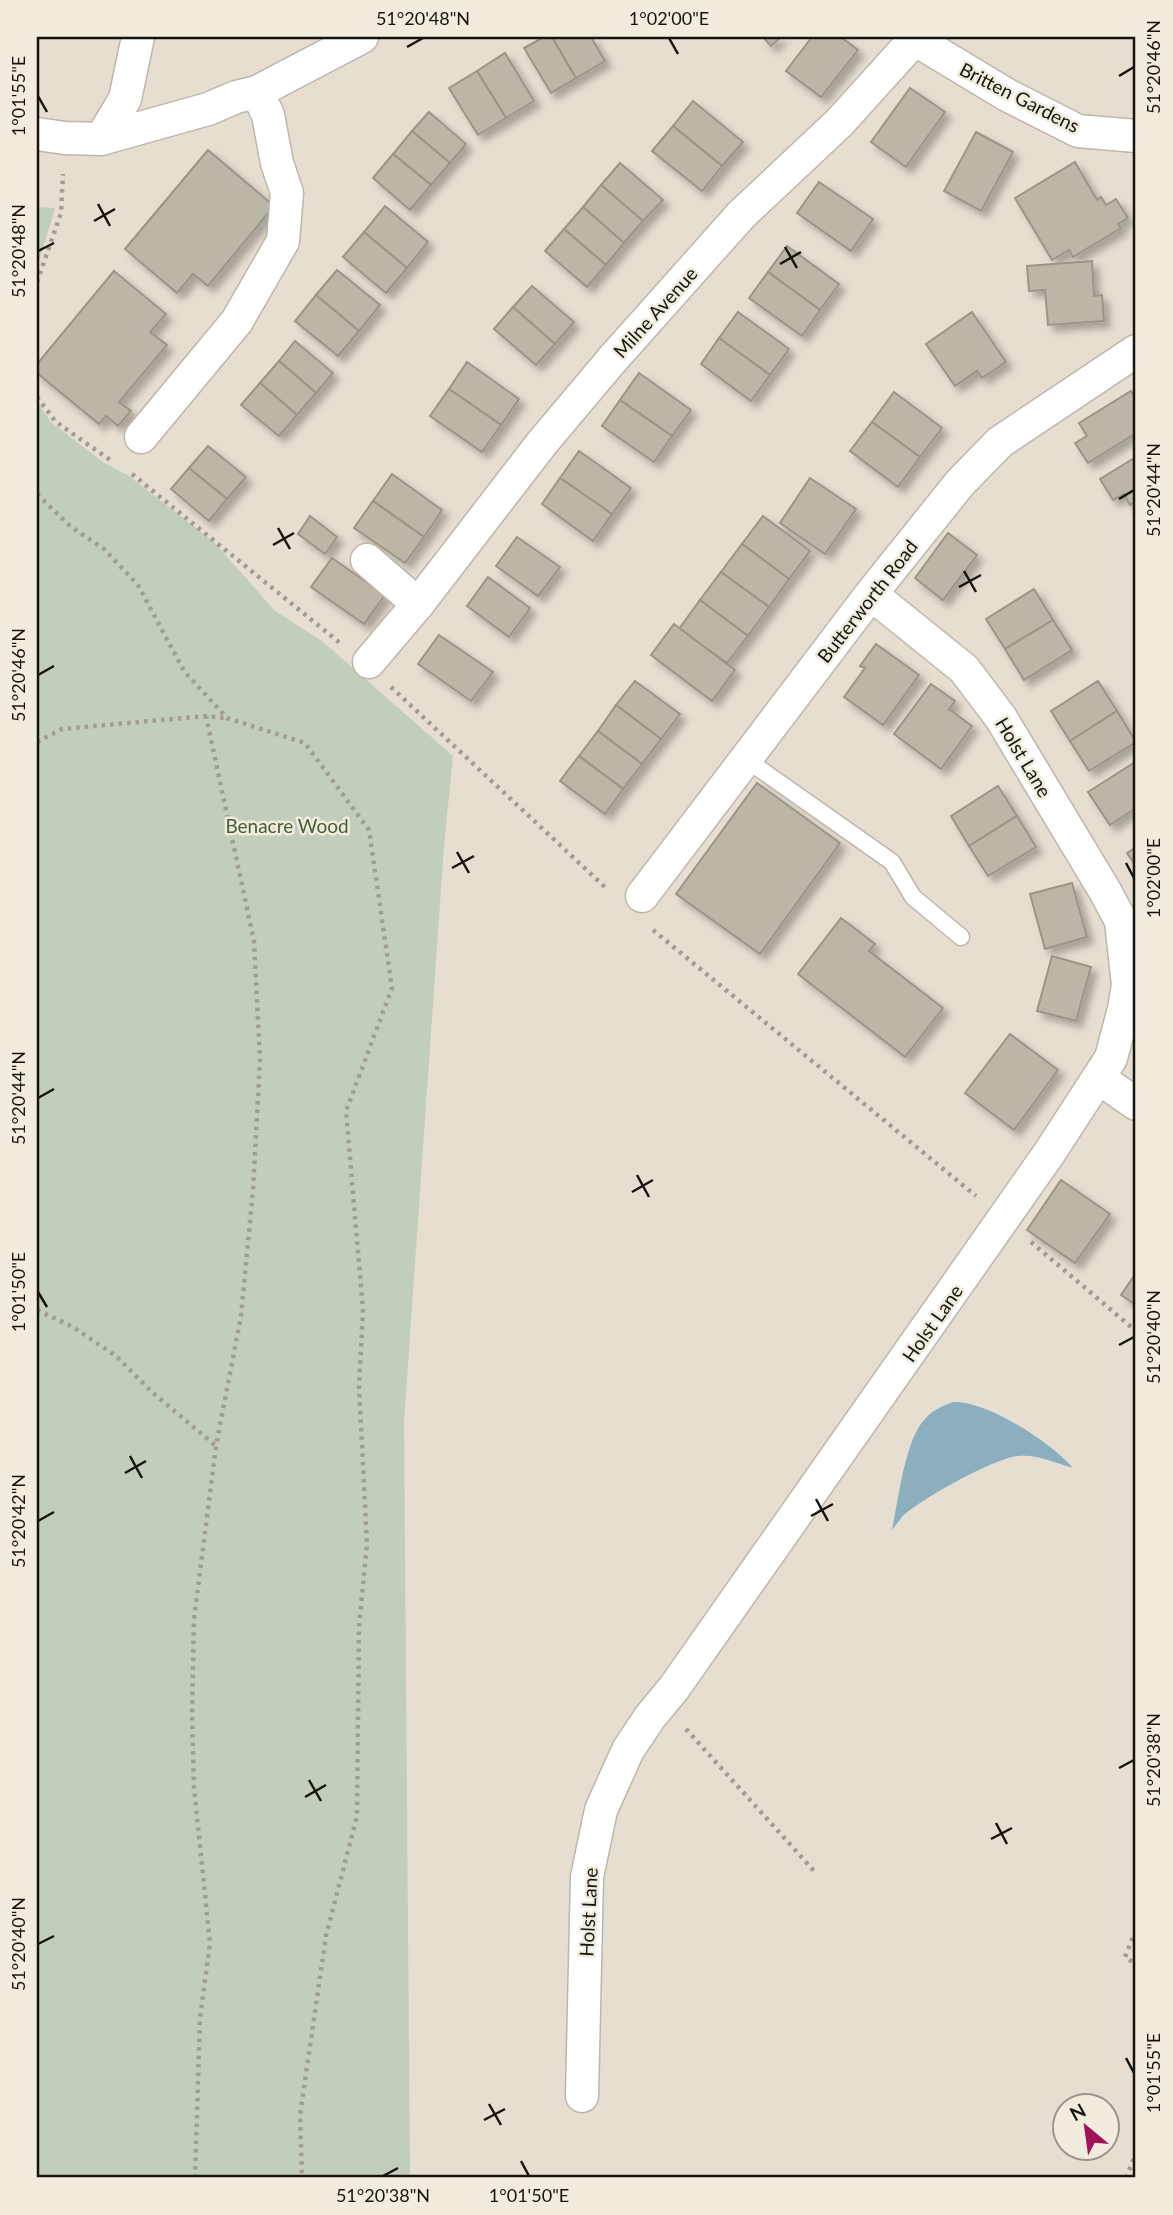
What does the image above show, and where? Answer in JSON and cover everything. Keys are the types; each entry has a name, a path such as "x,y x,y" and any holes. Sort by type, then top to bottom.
{"street":[{"path":"101,139 125,99 138,37"},
{"path":"51,136 101,139 208,109 236,97 257,92 362,37"},
{"name":"Britten Gardens","path":"912,38 1007,95 1079,131 1136,136"},
{"name":"Milne Avenue","path":"376,671 418,604 542,443 611,361 741,215 839,123 912,38"},
{"path":"141,438 237,321 283,241 286,193 268,115 257,92"},
{"name":"Butterworth Road","path":"642,896 871,594 960,483 1000,442 1136,351"},
{"path":"368,560 418,604"},
{"name":"Holst Lane","path":"582,2096 587,1877 601,1810 628,1750 1051,1152 1111,1058 1124,1009 1128,985 1121,921 1001,718 964,669 871,594"},
{"path":"1099,1078 1136,1104"}],"lane":[{"path":"747,761 892,862 913,897 961,937"}],"path":[{"path":"37,282 61,213 51,136"},
{"path":"37,397 56,422 116,464"},
{"path":"128,471 341,644"},
{"path":"37,494 70,526 104,549 138,585 184,671 227,718"},
{"path":"376,671 611,892"},
{"path":"195,2178 200,2018 210,1943 194,1788 194,1619 216,1446 242,1315 253,1190 260,1060 254,941 206,716"},
{"path":"37,742 62,729 206,716 227,718 305,743 369,830 392,988 346,1111 363,1310 359,1387 367,1543 359,1628 357,1816 326,1936 300,2115 302,2178"},
{"path":"652,929 1136,1331"},
{"path":"37,1310 73,1327 116,1356 153,1393 216,1446"},
{"path":"662,1702 815,1872"},
{"path":"1136,1930 1125,1957 1136,1964"},
{"path":"1126,2178 1136,2152"}],"green space":[{"path":"37,207 55,208 37,268"},
{"name":"Benacre Wood","path":"37,402 51,422 103,462 129,476 214,542 275,611 322,641 453,756 444,846 404,1422 410,2178 37,2178"}],"water":[{"path":"953,1402 967,1403 1000,1415 1035,1436 1073,1468 1033,1456 1008,1458 958,1480 924,1500 902,1517 892,1530 907,1456 918,1428 931,1413"}],"building":[{"path":"544,37 552,37 576,78 551,93 524,48"},
{"path":"552,37 591,37 605,61 576,78"},
{"path":"763,37 781,37 771,46"},
{"path":"812,37 841,37 858,50 821,97 786,71"},
{"path":"505,53 534,101 506,118 477,71"},
{"path":"477,71 506,118 478,135 449,88"},
{"path":"910,88 945,112 906,167 871,142"},
{"path":"693,101 743,142 722,166 673,126"},
{"path":"429,112 466,144 450,163 412,131"},
{"path":"673,126 722,166 702,191 652,151"},
{"path":"412,131 450,163 431,185 393,154"},
{"path":"976,132 1013,152 981,211 944,191"},
{"path":"208,150 274,206 208,286 193,274 177,293 125,249"},
{"path":"393,154 431,185 410,210 373,178"},
{"path":"1075,162 1097,200 1101,197 1106,205 1116,199 1128,218 1118,224 1121,228 1073,257 1069,250 1052,260 1015,198"},
{"path":"620,163 663,200 643,221 601,185"},
{"path":"819,182 873,219 851,251 797,213"},
{"path":"601,185 643,221 624,243 583,207"},
{"path":"385,206 428,242 407,268 364,232"},
{"path":"583,207 624,243 606,265 564,229"},
{"path":"564,229 606,265 587,287 545,251"},
{"path":"364,232 407,268 386,293 343,257"},
{"path":"787,246 839,284 820,310 768,272"},
{"path":"1092,261 1094,296 1102,295 1104,321 1048,325 1045,290 1029,291 1027,266"},
{"path":"337,270 380,305 359,331 316,295"},
{"path":"114,271 166,314 150,332 167,345 119,402 131,411 118,426 106,416 99,424 37,373 37,364"},
{"path":"768,272 820,310 802,336 749,298"},
{"path":"532,286 574,322 555,344 513,307"},
{"path":"316,295 359,331 338,356 295,321"},
{"path":"513,307 555,344 536,365 494,329"},
{"path":"738,312 789,349 770,375 719,338"},
{"path":"972,312 1006,362 982,378 977,371 955,386 926,344"},
{"path":"719,338 770,375 751,401 701,364"},
{"path":"295,341 333,373 316,393 279,361"},
{"path":"279,361 316,393 297,415 260,383"},
{"path":"467,362 519,399 501,425 449,389"},
{"path":"639,373 691,410 672,436 620,400"},
{"path":"260,383 297,415 279,436 241,405"},
{"path":"449,389 501,425 482,452 430,416"},
{"path":"1131,391 1136,400 1136,433 1088,463 1075,443 1087,436 1079,423"},
{"path":"894,392 942,428 920,457 872,422"},
{"path":"620,400 672,436 654,462 602,426"},
{"path":"872,422 920,457 898,487 850,451"},
{"path":"208,446 246,477 227,499 189,468"},
{"path":"579,451 631,488 612,514 560,478"},
{"path":"1136,457 1136,501 1130,505 1124,494 1113,500 1100,479"},
{"path":"189,468 227,499 209,521 171,489"},
{"path":"392,474 442,510 424,537 373,501"},
{"path":"560,478 612,514 593,541 542,504"},
{"path":"810,478 856,509 825,554 780,523"},
{"path":"373,501 424,537 405,563 354,528"},
{"path":"310,516 337,537 325,554 298,534"},
{"path":"763,516 810,551 789,579 742,544"},
{"path":"948,533 977,555 943,600 915,578"},
{"path":"517,537 560,567 538,596 496,566"},
{"path":"742,544 789,579 769,607 721,572"},
{"path":"332,558 385,595 364,624 311,587"},
{"path":"721,572 769,607 748,636 700,600"},
{"path":"488,577 530,608 509,637 467,606"},
{"path":"1034,589 1053,620 1005,649 986,619"},
{"path":"700,600 748,636 727,663 679,629"},
{"path":"1053,620 1072,650 1024,680 1005,649"},
{"path":"674,624 735,670 712,701 651,655"},
{"path":"439,635 493,672 471,701 418,664"},
{"path":"876,644 919,675 883,725 844,697 865,668 860,666"},
{"path":"635,681 680,714 661,739 616,705"},
{"path":"1098,681 1117,711 1070,741 1051,711"},
{"path":"931,684 955,701 949,709 972,726 941,769 894,734"},
{"path":"616,705 661,739 642,764 598,731"},
{"path":"1117,711 1136,742 1089,771 1070,741"},
{"path":"598,731 642,764 623,789 579,756"},
{"path":"579,756 623,789 605,814 560,781"},
{"path":"1135,762 1136,808 1110,825 1088,792"},
{"path":"757,783 840,843 760,954 676,894"},
{"path":"998,786 1017,816 969,846 951,816"},
{"path":"1017,816 1036,847 988,876 969,846"},
{"path":"1136,847 1136,866 1127,853"},
{"path":"1072,883 1087,937 1045,949 1030,894"},
{"path":"841,918 875,944 869,951 943,1008 905,1057 798,974"},
{"path":"1052,956 1091,967 1076,1021 1037,1011"},
{"path":"1010,1034 1058,1070 1014,1130 965,1093"},
{"path":"1061,1180 1110,1214 1075,1263 1027,1230"},
{"path":"1136,1273 1136,1305 1121,1295"}]}
